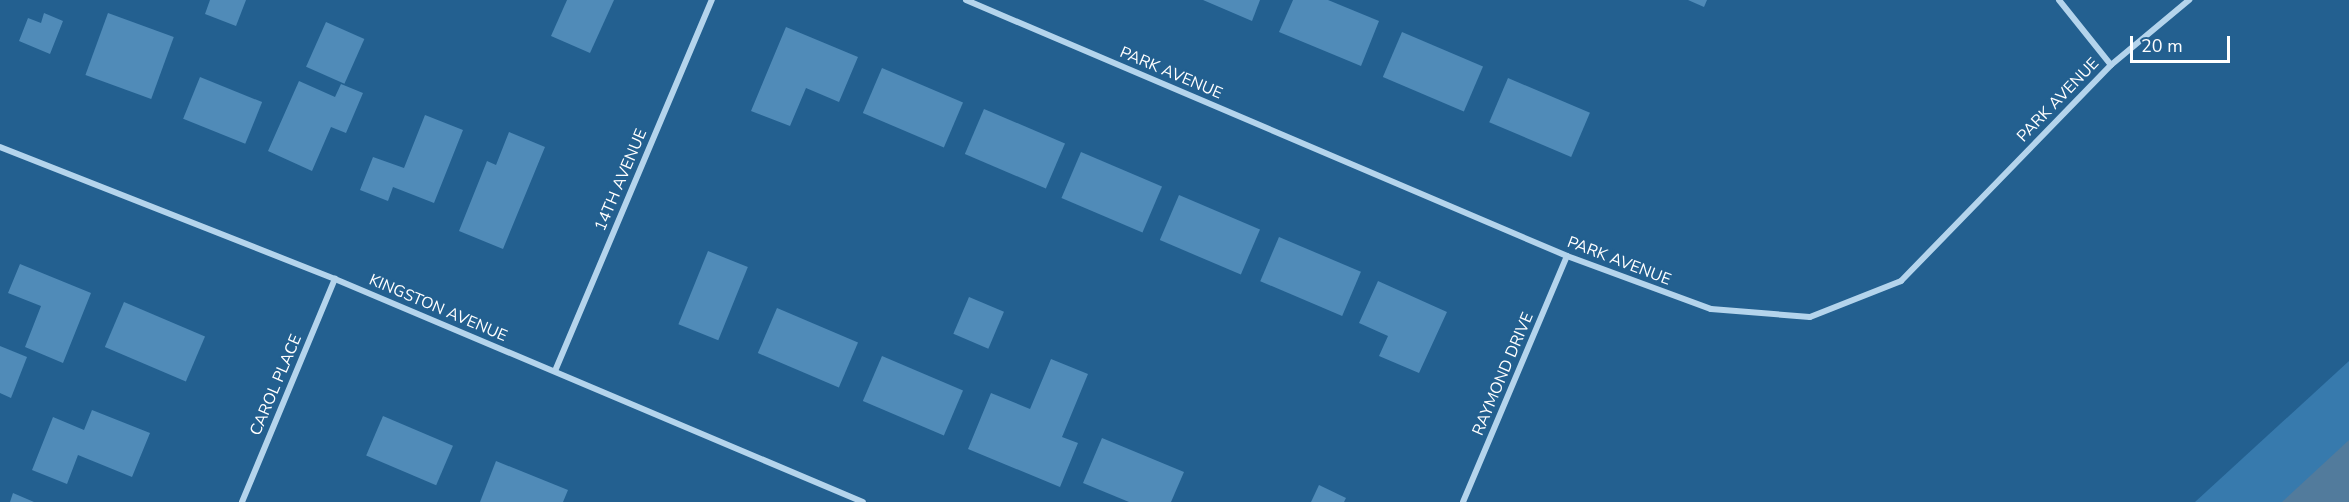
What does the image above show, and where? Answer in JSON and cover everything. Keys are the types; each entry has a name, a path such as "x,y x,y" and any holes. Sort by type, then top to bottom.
{"street":[{"name":"14TH AVENUE","path":"555,371 712,0"},
{"name":"PARK AVENUE","path":"966,0 1567,256 1711,309 1810,317 1901,281 2111,65 2189,0"},
{"path":"2059,0 2111,65"},
{"name":"KINGSTON AVENUE","path":"0,147 335,279 863,502"},
{"name":"RAYMOND DRIVE","path":"1463,502 1567,256"},
{"name":"CAROL PLACE","path":"242,502 335,279"}],"shaded area":[{"path":"2349,361 2349,502 2195,502"},
{"path":"2349,440 2349,502 2282,502"}],"building":[{"path":"210,0 246,0 236,26 205,14"},
{"path":"567,0 614,0 590,53 551,36"},
{"path":"1203,0 1260,0 1252,21"},
{"path":"1293,0 1328,0 1379,21 1361,66 1279,32"},
{"path":"1688,0 1707,0 1704,7"},
{"path":"44,13 63,21 50,54 19,41 28,18 41,23"},
{"path":"108,13 174,37 151,99 85,75"},
{"path":"326,22 364,39 344,84 306,67"},
{"path":"786,27 858,57 839,102 806,88 790,126 751,111"},
{"path":"1402,32 1483,66 1464,111 1383,77"},
{"path":"882,68 963,102 944,147 863,113"},
{"path":"200,77 262,102 245,144 183,119"},
{"path":"1508,78 1590,113 1571,157 1489,122"},
{"path":"299,81 335,97 341,84 363,93 346,133 331,127 312,171 268,151"},
{"path":"984,109 1065,143 1046,188 965,154"},
{"path":"425,115 463,130 434,203 393,187 388,201 360,190 373,157 404,168"},
{"path":"509,132 545,147 503,249 459,231 487,161 496,165"},
{"path":"1081,152 1162,186 1142,232 1061,198"},
{"path":"1179,195 1260,229 1241,274 1160,240"},
{"path":"1279,237 1361,272 1342,316 1260,281"},
{"path":"708,251 748,267 718,340 678,324"},
{"path":"20,264 91,293 63,363 25,347 41,306 8,293"},
{"path":"1378,281 1447,312 1419,373 1379,356 1388,336 1359,323"},
{"path":"969,297 1004,312 988,349 953,334"},
{"path":"124,302 205,336 186,381 105,347"},
{"path":"777,308 858,342 839,387 758,353"},
{"path":"0,346 27,357 11,398 0,393"},
{"path":"882,356 963,390 944,435 863,401"},
{"path":"1051,359 1088,374 1062,437 1078,443 1060,487 968,449 991,393 1030,409"},
{"path":"92,410 150,433 132,477 78,455 67,484 32,470 53,417 84,430"},
{"path":"383,416 453,446 436,485 366,456"},
{"path":"1102,438 1184,472 1171,502 1129,502 1083,483"},
{"path":"496,461 568,490 563,502 480,502"},
{"path":"1319,485 1346,498 1344,502 1311,502"},
{"path":"13,493 34,502 10,502"}]}
